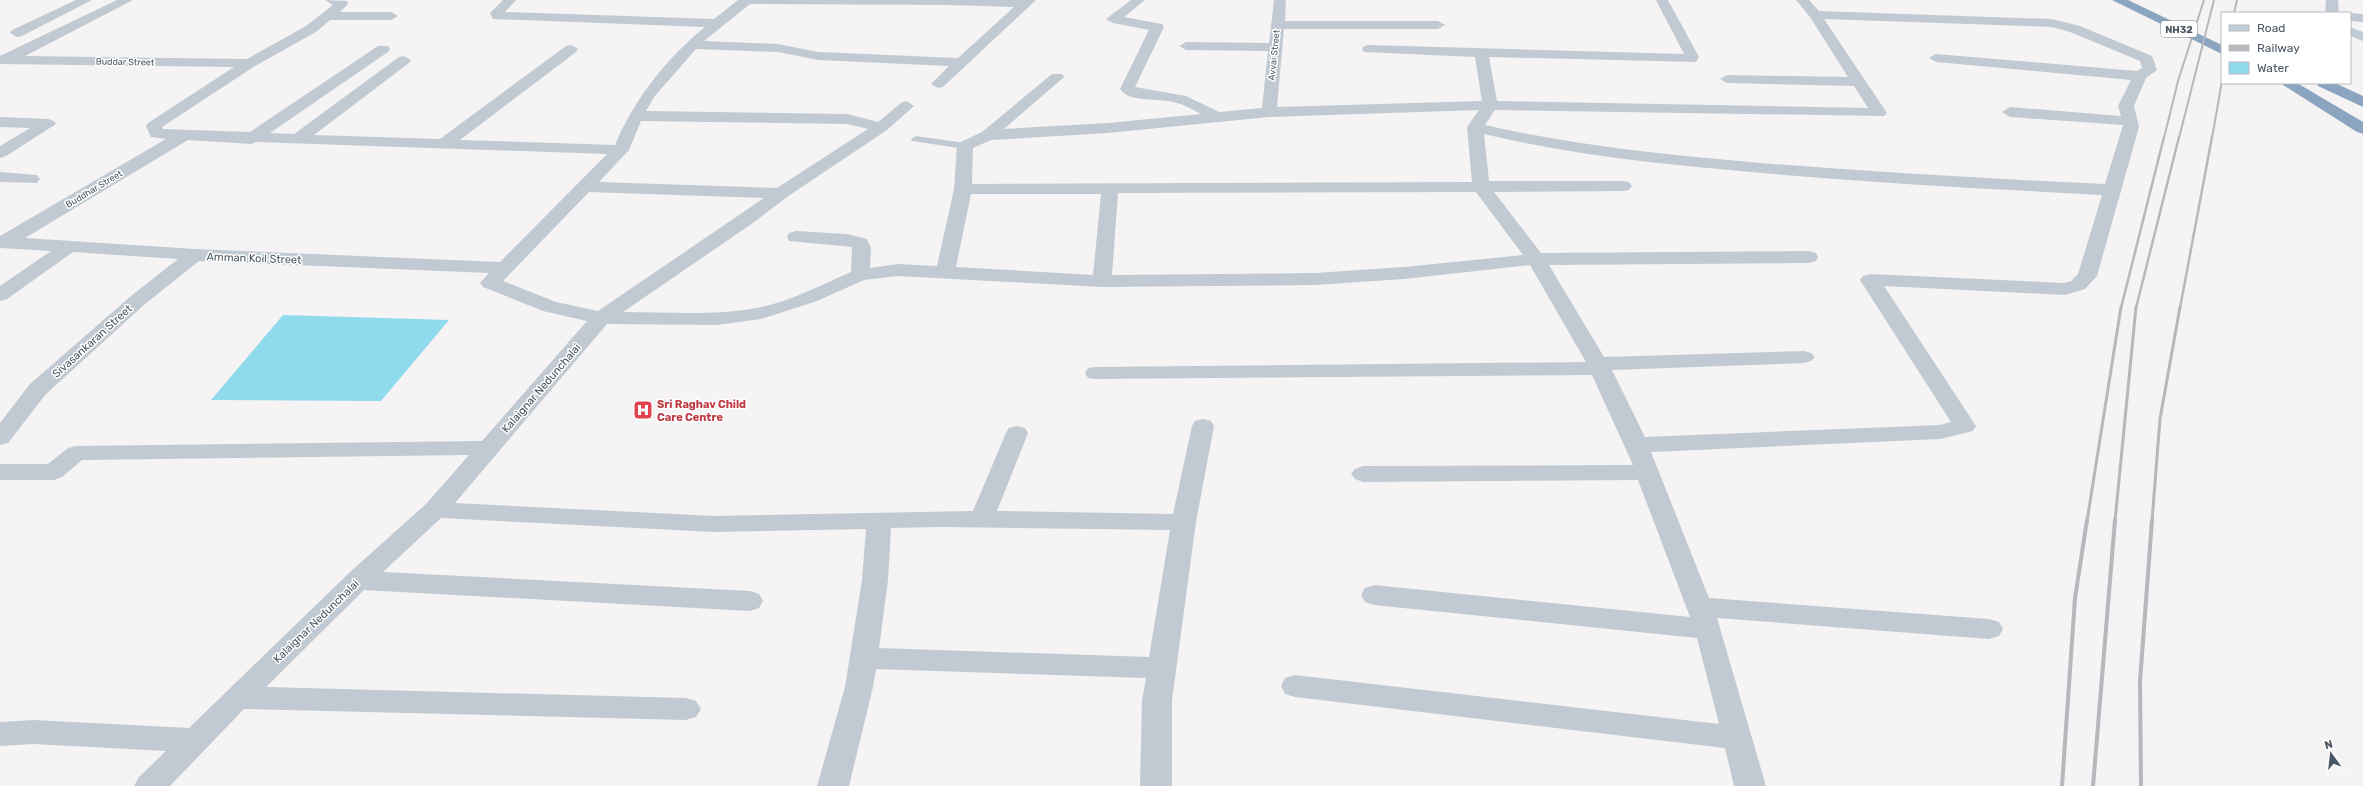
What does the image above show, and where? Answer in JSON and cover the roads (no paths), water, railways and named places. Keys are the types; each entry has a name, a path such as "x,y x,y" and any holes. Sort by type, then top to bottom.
{"highway":[{"name":"NH32","path":"2118,0 2146,4 2221,36"},
{"name":"NH32","path":"2146,4 2221,49"},
{"path":"2289,84 2363,129"},
{"path":"2326,84 2363,102"}],"street":[{"path":"17,33 86,0"},
{"path":"2,61 127,0"},
{"path":"331,0 342,4 311,29 250,63 154,126 157,134 252,139 621,150"},
{"path":"510,0 497,13 498,16 718,23"},
{"path":"1028,2 748,0 740,4 693,45 648,95 635,116 621,150 490,284 550,307 601,318 717,319 761,313 810,297 860,275 898,270 1102,281 1315,279 1404,273 1536,259 1809,257"},
{"path":"1139,0 1113,19 1157,27 1127,89 1133,92 1195,103 1216,117"},
{"name":"Avvai Street","path":"1269,112 1274,47 1280,0"},
{"path":"1369,49 1481,54 1691,59 1692,57 1662,0"},
{"path":"988,135 1108,128 1269,112 1490,105 1879,113 1815,15 1802,0"},
{"path":"2332,0 2332,12"},
{"path":"938,84 1028,2"},
{"path":"1637,445 1940,432 1965,426 1870,280 2065,289 2078,285 2087,276 2131,126 2126,106 2140,76 2150,70 2146,59 2075,29 2052,23 1815,15"},
{"path":"327,16 391,16"},
{"path":"2351,17 2363,18"},
{"path":"1277,26 1438,25"},
{"path":"2351,31 2363,37"},
{"path":"693,45 778,48 818,56 962,62"},
{"path":"1186,46 1274,47"},
{"path":"252,139 383,49"},
{"path":"442,145 571,49"},
{"path":"1481,54 1490,105 1475,127 1481,187 1536,259 1599,366 1637,445 1704,618 1750,786"},
{"path":"1936,58 2140,76"},
{"path":"296,140 404,60"},
{"name":"Buddar Street","path":"2,61 250,63"},
{"path":"945,273 963,189 965,146 988,135 1057,77"},
{"path":"1727,79 1858,82"},
{"name":"Kalaignar Nedunchalai","path":"150,786 237,698 358,580 435,510 601,318 744,221 781,192 881,128 906,106"},
{"path":"2010,112 2129,120"},
{"path":"635,116 847,119 881,128"},
{"path":"0,122 48,124 0,153"},
{"path":"1475,127 1521,139 1588,151 1857,177 2113,190"},
{"name":"Buddhar Street","path":"2,242 183,136"},
{"path":"0,177 31,179"},
{"path":"963,189 1623,186"},
{"path":"586,187 781,192"},
{"path":"1102,281 1110,189"},
{"path":"796,238 847,240 860,243 862,248 860,275"},
{"name":"Amman Koil Street","path":"2,242 195,255 507,268"},
{"path":"0,295 70,246"},
{"name":"Sivasankaran Street","path":"0,438 38,389 138,300 195,255"},
{"path":"1096,373 1599,366 1804,358"},
{"path":"1156,786 1157,700 1184,522 1203,426"},
{"path":"982,519 1017,433"},
{"path":"0,472 54,472 76,453 489,448"},
{"path":"1363,474 1648,472"},
{"path":"435,510 715,524 982,519 1184,522"},
{"path":"833,786 859,686 875,580 879,520"},
{"path":"358,580 750,602"},
{"path":"1374,595 1704,618 1989,629"},
{"path":"863,658 1162,668"},
{"path":"1295,686 1738,738"},
{"path":"237,698 686,709"},
{"path":"0,734 34,732 195,740"}],"lane":[{"path":"916,139 965,146"}],"water":[{"path":"283,315 449,320 381,401 211,400"}],"railway":[{"path":"2164,138 2178,81 2204,0"},
{"path":"2179,138 2214,0"},
{"path":"2234,12 2237,0"},
{"path":"2212,138 2221,84"},
{"path":"2121,308 2164,137"},
{"path":"2136,308 2179,137"},
{"path":"2180,308 2212,137"},
{"path":"2087,521 2121,307"},
{"path":"2115,521 2136,307"},
{"path":"2152,521 2160,419 2180,307"},
{"path":"2062,786 2075,598 2087,520"},
{"path":"2093,786 2115,520"},
{"path":"2141,786 2140,681 2152,520"}],"place":[{"name":"Sri Raghav Child Care Centre","path":"643,410"}]}
